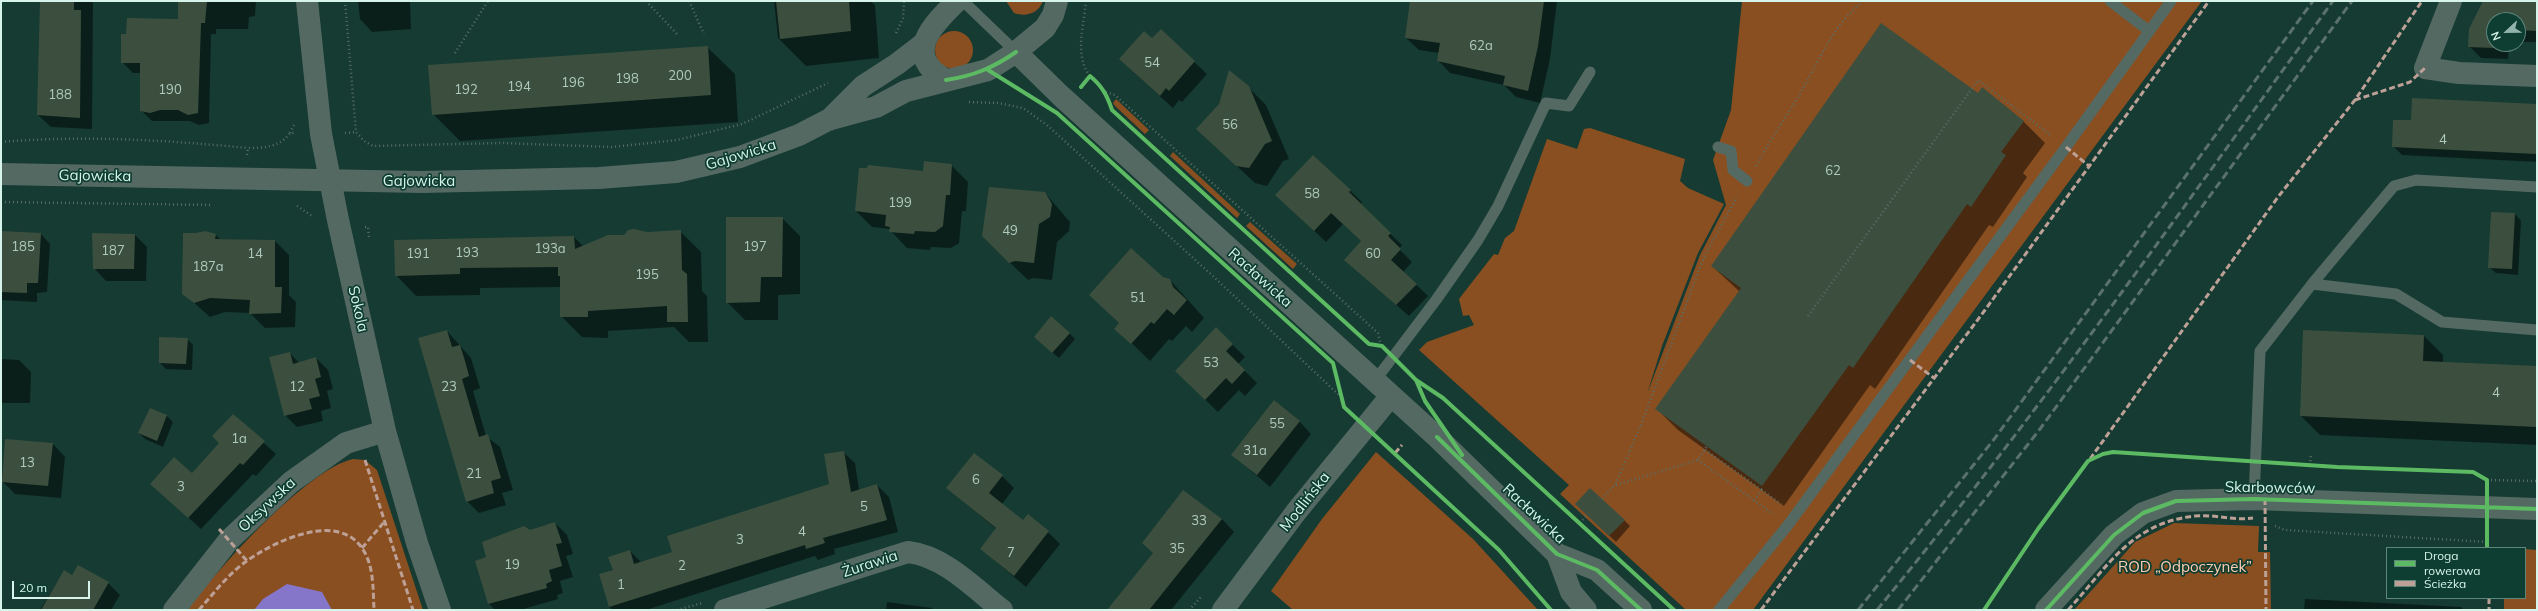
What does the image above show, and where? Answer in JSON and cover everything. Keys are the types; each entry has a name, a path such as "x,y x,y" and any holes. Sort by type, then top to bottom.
{"street":[{"name":"Sokola","path":"308,1 321,134 329,180 385,431 417,543 440,610"},
{"name":"Gajowicka","path":"828,120 864,86 897,64 922,44 928,34 957,1"},
{"name":"Gajowicka","path":"1,174 422,182 576,178 676,172 740,158 798,135 828,120 876,108 906,91 988,70 1016,52 1045,28 1053,15 1057,1"},
{"path":"2451,1 2425,68 2458,72 2537,76"},
{"path":"922,44 923,52 930,69 946,80"},
{"name":"Racławicka","path":"1016,52 1061,96 1390,397 1437,438 1557,554 1597,570 1641,610"},
{"name":"Modlińska","path":"1223,610 1296,512 1390,397"},
{"name":"Oksywska","path":"174,610 230,540 291,482 346,444 385,431"},
{"name":"Skarbowców","path":"2046,610 2114,535 2143,513 2176,501 2190,499 2254,499 2537,509"},
{"name":"Żurawia","path":"725,610 908,552 924,554 944,565 1002,610"},
{"name":"Racławicka","path":"1557,554 1571,592 1586,610"}],"lane":[{"name":"Racławicka","path":"963,1 1016,52"},
{"path":"2110,1 2149,31"},
{"path":"1719,610 1788,525 2066,147 2171,1"},
{"path":"1374,382 1478,240 1498,206 1546,103 1569,106 1590,72"},
{"path":"1718,147 1731,151 1732,170 1747,182"},
{"path":"2254,499 2260,351 2312,284 2394,186 2416,180 2537,187"},
{"path":"2312,284 2396,294 2442,322 2537,330"}],"path":[{"path":"345,1 356,132 364,141 380,146 501,143 612,147 670,141 742,124 830,83"},
{"path":"455,53 488,1"},
{"path":"646,1 678,35"},
{"path":"688,1 704,34"},
{"path":"1086,1 1081,48 1083,66 1090,76"},
{"path":"1847,15 1860,4"},
{"path":"1808,316 1978,80 2066,147"},
{"path":"1106,92 1108,98"},
{"path":"1106,92 1115,95 1121,100 1378,333 1382,346 1375,345"},
{"path":"963,101 998,103 1023,108 1047,125 1214,277 1340,396"},
{"path":"341,134 356,132"},
{"path":"1,142 49,138 120,138 264,148 279,143 290,133 301,133"},
{"path":"247,158 248,148"},
{"path":"1,202 217,204"},
{"path":"290,204 299,206 316,221"},
{"path":"1602,499 1616,485 1657,382"},
{"path":"1339,389 1340,396"},
{"path":"1616,485 1698,460 1707,446"},
{"path":"1705,450 1796,514"},
{"path":"2310,465 2311,454"},
{"path":"1698,460 1788,525"},
{"path":"2487,480 2537,481"},
{"path":"1754,500 1762,490"},
{"path":"1580,523 1586,516"},
{"path":"2272,525 2285,530 2487,542"}],"green space":[{"path":"1006,1 1043,1 1035,12 1023,15 1014,13"},
{"path":"1742,1 2202,1 1753,610 1686,610 1560,494 1569,485 1419,350 1427,342 1474,325 1469,315 1463,316 1459,299 1494,254 1498,255 1505,238 1514,231 1547,139 1577,149 1584,129 1590,128 1685,159 1680,181 1688,188 1724,204 1698,253 1662,346 1647,394 1700,255 1726,205 1713,160 1731,110"},
{"path":"954,31 967,37 973,50 967,63 954,69 941,63 935,50 941,37"},
{"path":"1116,99 1149,130 1145,134 1115,106 1113,103"},
{"path":"1173,152 1240,214 1237,218 1170,156"},
{"path":"1250,222 1297,264 1293,269 1246,226"},
{"path":"1376,452 1473,539 1538,610 1293,610 1271,591 1322,519"},
{"path":"353,459 365,460 377,470 423,610 188,610 201,592 240,547 288,501 312,481 334,467"},
{"name":"ROD „Odpoczynek”","path":"2174,523 2259,526 2258,552 2270,552 2271,610 2074,610 2135,542"},
{"path":"2526,549 2537,550 2537,610 2504,610 2504,599 2526,599"}],"shaded area":[{"path":"287,584 322,592 332,610 254,610 263,599"}],"building":[{"path":"40,1 74,1 74,10 81,10 80,118 37,115"},
{"path":"178,1 207,1 205,23 201,23 198,113 188,115 178,110 160,110 150,113 140,111 140,63 121,63 121,34 126,34 127,18 178,19"},
{"path":"776,1 849,1 851,31 780,39"},
{"path":"1410,1 1544,1 1538,46 1528,91 1503,85 1505,76 1437,61 1440,43 1405,38"},
{"path":"2483,1 2537,1 2537,31 2526,30 2526,12 2486,12 2486,48 2468,47 2469,29"},
{"path":"1881,23 1978,93 1982,87 2024,121 2001,152 2006,155 1971,207 1967,204 1853,368 1849,365 1762,486 1655,409 1741,288 1711,266"},
{"path":"1161,29 1195,61 1169,91 1166,88 1160,96 1119,59 1144,31 1152,38"},
{"path":"708,46 711,95 432,115 428,65"},
{"path":"1229,70 1249,86 1272,141 1265,144 1249,168 1236,166 1196,129 1219,104"},
{"path":"2412,98 2537,104 2537,154 2392,147 2393,120 2411,120"},
{"path":"1313,155 1351,190 1349,192 1391,233 1388,236 1401,249 1391,260 1417,284 1396,305 1344,260 1361,241 1331,213 1314,231 1275,195"},
{"path":"924,161 952,164 950,195 946,195 943,226 935,232 915,231 914,234 889,232 890,227 885,226 886,215 855,211 859,168 867,168 868,165 923,171"},
{"path":"989,187 1045,192 1052,204 1050,217 1039,224 1034,263 1015,261 1009,263 982,236"},
{"path":"2491,212 2515,213 2512,269 2488,268"},
{"path":"726,217 783,217 782,277 761,277 760,302 726,303"},
{"path":"634,229 647,232 681,230 682,270 687,274 688,322 667,322 667,306 588,311 588,317 560,317 560,276 558,276 558,267 460,268 460,274 395,276 394,240 574,236 575,249 608,235 624,235 628,230"},
{"path":"1,231 41,233 38,283 27,283 27,293 1,292"},
{"path":"205,231 216,234 215,239 275,240 275,287 282,287 281,313 249,314 250,300 210,298 194,303 182,294 183,233"},
{"path":"92,233 135,234 134,269 93,269"},
{"path":"1131,248 1163,277 1170,279 1173,287 1187,300 1174,315 1167,309 1154,324 1151,322 1131,344 1114,329 1119,323 1089,295"},
{"path":"1051,316 1070,333 1052,353 1034,337"},
{"path":"1216,327 1233,344 1226,351 1245,370 1232,384 1226,378 1205,400 1175,371"},
{"path":"447,330 452,347 460,345 469,376 462,379 479,437 488,434 501,478 491,481 494,493 466,502 418,338"},
{"path":"2303,330 2424,335 2423,361 2537,366 2537,427 2300,416"},
{"path":"159,337 188,338 186,364 159,363"},
{"path":"290,352 293,364 316,357 321,377 315,379 320,396 309,399 312,409 284,416 269,357"},
{"path":"1274,400 1300,421 1257,475 1231,455"},
{"path":"150,408 167,415 157,441 138,433"},
{"path":"233,414 265,441 243,465 240,463 188,518 150,484 174,457 192,473 219,443 212,436"},
{"path":"5,439 53,443 48,486 2,482"},
{"path":"844,451 851,492 877,484 887,520 823,538 825,543 806,549 805,545 609,607 599,574 613,570 608,557 630,550 634,564 672,552 667,536 829,484 824,454"},
{"path":"974,453 1003,475 989,493 1023,520 1028,514 1049,531 1014,576 980,549 996,528 946,488"},
{"path":"1590,488 1625,520 1609,536 1575,504"},
{"path":"1183,490 1222,519 1149,610 1107,610 1153,553 1142,543"},
{"path":"555,522 562,543 556,544 562,566 549,570 552,581 546,584 547,588 488,604 475,561 486,557 482,542 524,526 530,530"},
{"path":"78,565 109,582 93,610 41,610 64,570 72,575"}],"railway":[{"path":"1858,610 1995,438 2313,1"},
{"path":"1877,610 1937,536 2110,309 2333,1"},
{"path":"1898,610 2040,429 2352,1"}],"marked path":[{"path":"1761,610 1985,310 2209,1"},
{"path":"2090,459 2278,197 2355,100 2422,1"},
{"path":"2355,100 2410,82 2425,68"},
{"path":"2066,147 2089,166"},
{"path":"1910,360 1934,378"},
{"path":"1395,453 1402,445"},
{"path":"365,460 413,610"},
{"path":"2265,499 2266,610"},
{"path":"2068,610 2122,550 2153,528 2172,520 2195,516 2238,519 2253,518"},
{"path":"362,548 385,521"},
{"path":"219,529 247,561"},
{"path":"199,610 234,571 260,552 292,537 309,532 326,531 341,533 355,540 365,553 372,573 374,610"},
{"path":"2489,599 2489,610"}],"cycle path":[{"path":"946,80 965,76 982,70 999,63 1016,52"},
{"path":"988,70 1057,113 1333,363 1344,407 1499,550 1551,610"},
{"path":"1081,87 1090,76 1098,83 1104,91 1112,110 1369,344 1382,346 1416,380 1443,398 1674,610"},
{"path":"1416,380 1425,401 1462,455"},
{"path":"1437,437 1557,554 1597,570 1641,610"},
{"path":"1984,610 2038,529 2088,461 2103,454 2113,452 2337,467 2473,472 2487,480 2487,547"},
{"path":"2046,610 2114,535 2143,513 2176,501 2254,499 2537,509"}]}
